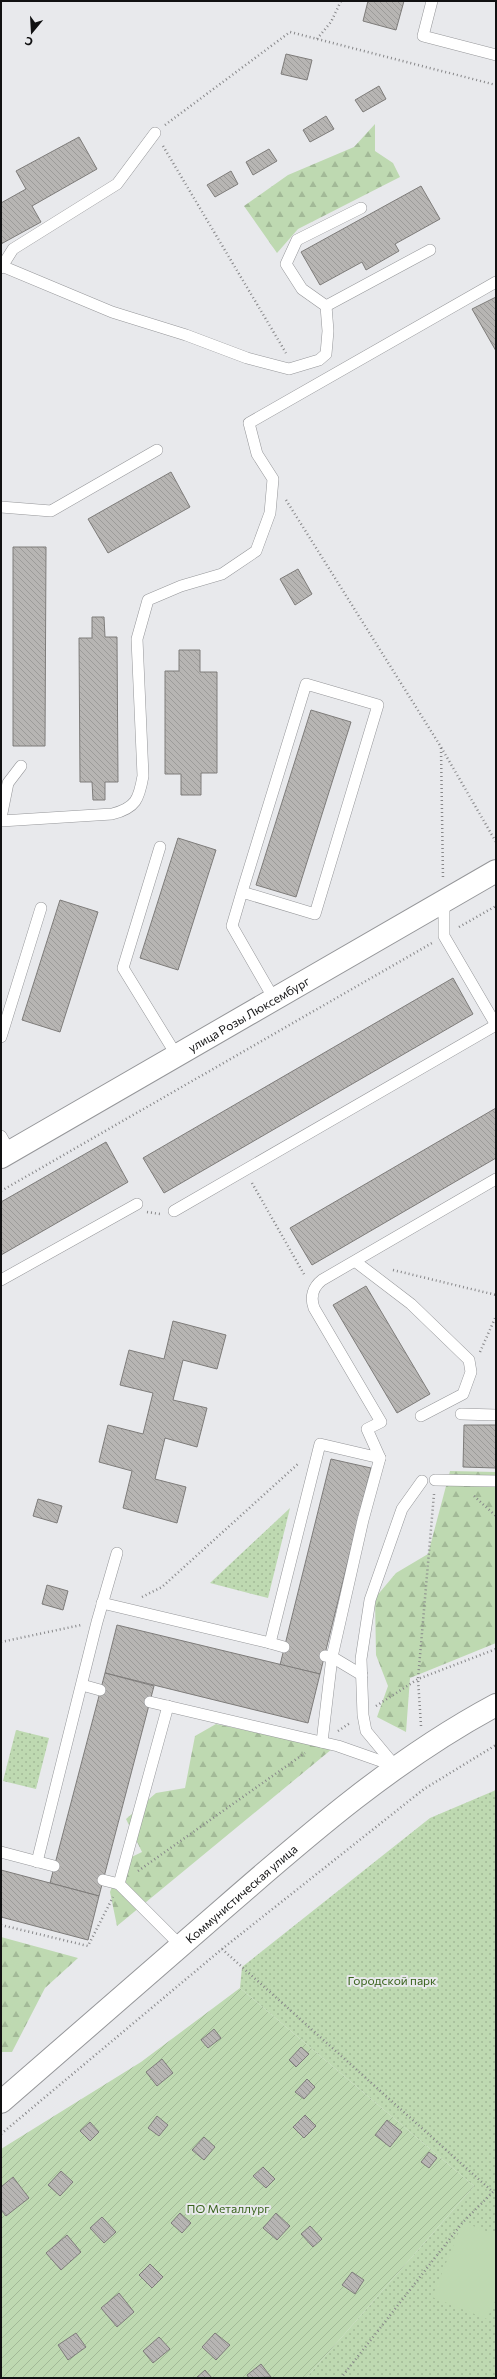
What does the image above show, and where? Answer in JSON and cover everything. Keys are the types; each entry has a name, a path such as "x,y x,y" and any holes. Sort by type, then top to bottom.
{"street":[{"name":"улица Розы Люксембург","path":"4,1148 176,1056 496,871"},
{"name":"Коммунистическая улица","path":"1,2102 316,1828 422,1749 496,1705"}],"lane":[{"path":"432,1 423,36 496,55"},
{"path":"155,133 117,184 13,250 2,267 112,312 186,335 247,358 289,369 319,360 326,354 328,332 326,306"},
{"path":"326,306 302,289 286,264 298,240 361,208"},
{"path":"326,306 430,250"},
{"path":"21,766 8,783 1,820 112,814 125,811 134,804 140,793 143,776 137,639 148,600 181,586 222,574 256,551 270,513 273,479 257,454 249,423 496,282"},
{"path":"1,507 51,511 158,450"},
{"path":"242,892 315,914 378,705 306,684 242,892 232,926 274,999"},
{"path":"160,847 123,968 176,1056"},
{"path":"174,1211 496,1025 444,936 444,901"},
{"path":"1,1037 41,908"},
{"path":"322,1742 328,1657 380,1458 366,1429 381,1422 314,1308 313,1290 322,1280 356,1262 496,1178"},
{"path":"1,1280 139,1208"},
{"path":"356,1262 411,1304 436,1326 469,1360 471,1372 463,1394 421,1416"},
{"path":"461,1414 496,1415"},
{"path":"270,1643 320,1444 380,1458"},
{"path":"435,1480 496,1481"},
{"path":"396,1767 366,1730 363,1715 361,1660 370,1600 402,1509 422,1481"},
{"path":"37,1862 97,1622 117,1552"},
{"path":"102,1603 284,1647"},
{"path":"328,1657 362,1675"},
{"path":"82,1685 100,1690"},
{"path":"150,1702 322,1742 396,1767"},
{"path":"120,1884 168,1706"},
{"path":"1,1852 54,1866"},
{"path":"103,1880 120,1884 181,1946"}],"path":[{"path":"318,39 330,22 341,1"},
{"path":"288,356 155,133 290,32 496,84"},
{"path":"273,479 441,747 496,842"},
{"path":"441,747 444,901"},
{"path":"1,1191 496,906"},
{"path":"245,1171 313,1290"},
{"path":"139,1208 160,1214"},
{"path":"385,1269 496,1295"},
{"path":"471,1372 496,1316"},
{"path":"114,1606 129,1603 162,1587 320,1444"},
{"path":"422,1749 418,1679 435,1480"},
{"path":"1,1642 97,1622"},
{"path":"1,1925 88,1946 120,1884 322,1742 418,1679 496,1649"},
{"path":"1,2134 222,1949 424,1789 496,1745"},
{"path":"222,1949 493,2192"},
{"path":"341,2378 463,2222 496,2189"}],"green space":[{"path":"375,124 375,151 393,163 400,177 298,229 277,253 244,206 288,175 354,147"},
{"path":"450,1471 496,1472 496,1643 410,1678 406,1732 377,1717 388,1686 376,1655 375,1598 396,1573 428,1554"},
{"path":"290,1508 268,1598 210,1583"},
{"path":"216,1724 332,1749 117,1926 110,1892 121,1862 142,1852 126,1819 156,1793 185,1788 195,1736"},
{"path":"16,1730 49,1738 36,1789 3,1781"},
{"name":"Городской парк","path":"496,1790 496,2378 306,2378 474,2186 240,1988 242,1967 430,1818"},
{"path":"1,1937 78,1958 45,1988 12,2052 1,2052"},
{"name":"ПО Металлург","path":"240,1988 474,2186 306,2378 1,2378 1,2149 141,2062"},
{"path":"463,2222 496,2235 496,2299 487,2319 432,2297"}],"building":[{"path":"368,1 404,1 396,30 363,21"},
{"path":"286,54 312,60 307,80 281,74"},
{"path":"379,86 386,99 363,112 355,100"},
{"path":"326,116 334,129 310,142 303,130"},
{"path":"79,137 97,169 32,206 41,222 1,244 1,203 26,189 16,171"},
{"path":"269,149 277,161 253,175 246,162"},
{"path":"231,171 238,184 215,197 207,185"},
{"path":"421,186 440,219 395,244 399,251 366,270 362,262 320,285 301,252"},
{"path":"496,297 496,351 472,309"},
{"path":"171,472 190,507 108,553 88,519"},
{"path":"13,547 46,547 45,746 13,746"},
{"path":"298,569 312,594 295,605 280,579"},
{"path":"92,617 104,617 105,637 117,637 118,782 105,782 105,800 93,800 92,782 80,782 79,638 92,638"},
{"path":"179,650 200,650 200,672 217,672 217,773 201,773 201,795 181,795 181,774 165,774 165,671 179,671"},
{"path":"311,710 351,722 296,897 256,885"},
{"path":"178,838 216,850 178,970 140,958"},
{"path":"60,900 98,912 60,1032 22,1020"},
{"path":"453,978 473,1014 164,1193 143,1158"},
{"path":"496,1108 496,1158 312,1265 290,1228"},
{"path":"106,1142 128,1182 1,1255 1,1202"},
{"path":"366,1286 430,1394 397,1413 333,1305"},
{"path":"173,1321 226,1335 217,1369 183,1360 173,1400 207,1408 197,1447 165,1438 155,1479 186,1487 177,1523 123,1508 132,1471 99,1462 108,1425 143,1434 153,1393 120,1385 129,1350 164,1359"},
{"path":"464,1425 496,1425 496,1468 463,1467"},
{"path":"331,1459 371,1468 320,1674 280,1665"},
{"path":"38,1499 62,1506 57,1523 33,1516"},
{"path":"47,1585 68,1591 63,1610 42,1604"},
{"path":"117,1625 320,1674 308,1723 105,1673"},
{"path":"105,1673 154,1686 99,1896 50,1883"},
{"path":"1,1870 99,1896 88,1940 1,1917"},
{"path":"214,2029 221,2038 208,2048 201,2040"},
{"path":"301,2047 309,2054 296,2067 289,2060"},
{"path":"162,2059 173,2073 157,2086 146,2072"},
{"path":"307,2079 315,2087 304,2099 295,2092"},
{"path":"305,2115 316,2126 304,2138 293,2127"},
{"path":"157,2116 168,2125 159,2136 148,2128"},
{"path":"387,2120 402,2132 390,2147 375,2135"},
{"path":"90,2122 99,2132 90,2141 80,2131"},
{"path":"204,2137 215,2147 204,2160 192,2150"},
{"path":"429,2152 437,2158 429,2168 421,2162"},
{"path":"263,2167 275,2179 266,2188 253,2176"},
{"path":"61,2171 73,2182 60,2196 48,2185"},
{"path":"13,2177 29,2198 6,2216 1,2210 1,2187"},
{"path":"180,2213 191,2223 182,2233 171,2223"},
{"path":"276,2213 290,2226 277,2240 263,2228"},
{"path":"102,2217 116,2232 104,2243 90,2228"},
{"path":"310,2226 322,2239 313,2247 301,2234"},
{"path":"67,2235 81,2252 61,2270 46,2253"},
{"path":"150,2264 163,2277 152,2288 139,2275"},
{"path":"352,2272 364,2280 355,2294 342,2285"},
{"path":"119,2293 134,2312 117,2327 101,2308"},
{"path":"76,2333 86,2347 68,2360 58,2345"},
{"path":"215,2333 230,2345 216,2360 202,2347"},
{"path":"159,2337 170,2349 153,2363 143,2351"},
{"path":"261,2364 271,2377 249,2378 247,2375"},
{"path":"205,2370 212,2378 196,2378"}]}
